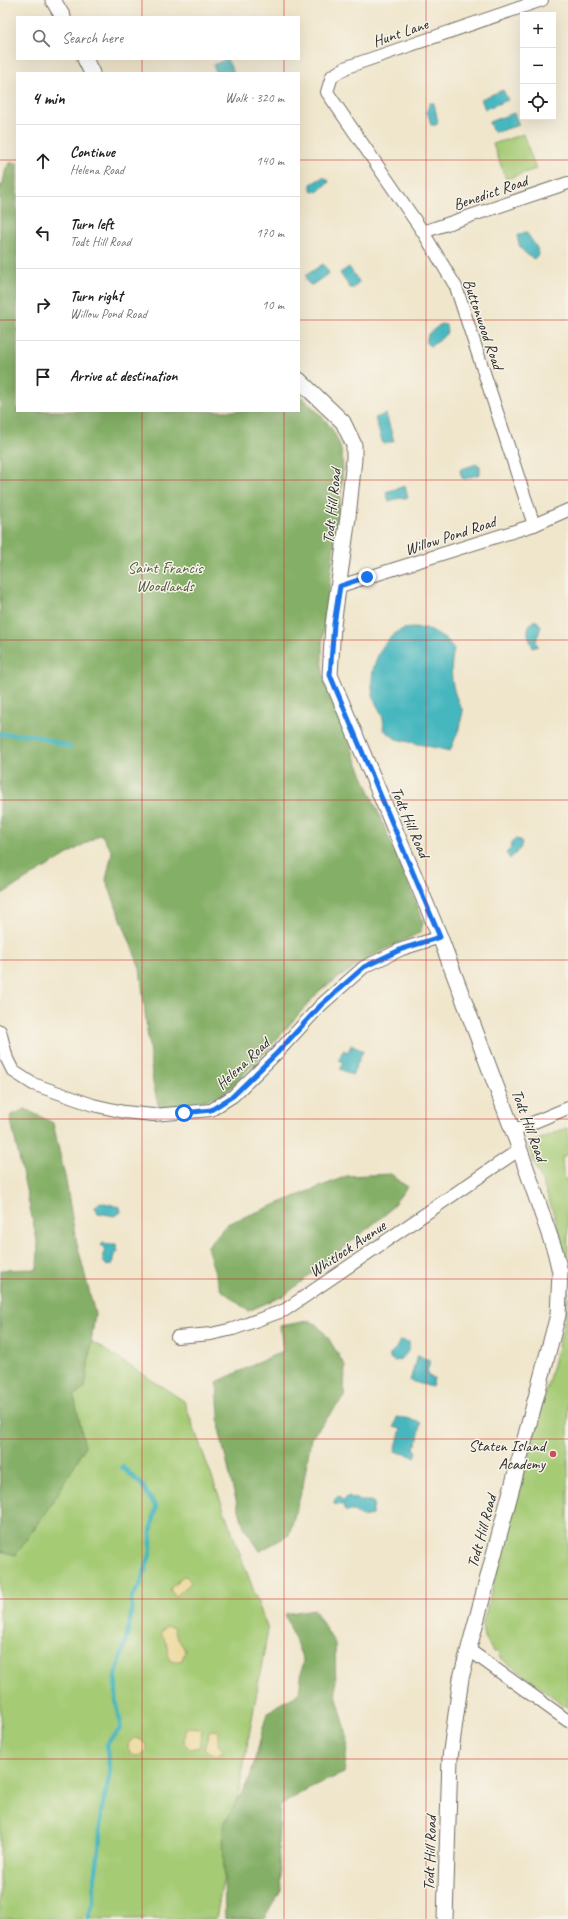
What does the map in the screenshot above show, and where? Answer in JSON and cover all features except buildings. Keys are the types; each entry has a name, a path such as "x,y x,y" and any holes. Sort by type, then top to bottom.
{"street":[{"path":"53,0 62,16"},
{"name":"Hunt Lane","path":"327,92 332,76 347,67 542,0"},
{"path":"86,60 92,72"},
{"name":"Buttonwood Road","path":"327,92 423,232 456,287 534,524"},
{"name":"Benedict Road","path":"423,232 568,183"},
{"name":"Todt Hill Road","path":"300,381 343,422 354,445 354,467 334,624 330,675 440,937 514,1131 555,1251 560,1272 558,1315 461,1678 450,1758 445,1919"},
{"name":"Willow Pond Road","path":"340,586 534,524 568,510"},
{"name":"Helena Road","path":"0,1031 7,1059 13,1071 33,1084 93,1105 124,1112 152,1115 211,1110 233,1096 277,1053 321,1005 364,967 402,949 440,937"},
{"path":"514,1131 568,1108"},
{"name":"Whitlock Avenue","path":"177,1337 211,1334 232,1329 285,1310 520,1150"},
{"path":"468,1649 568,1721"}],"green space":[{"path":"523,134 536,169 506,179 493,144"},
{"name":"Saint Francis Woodlands","path":"10,163 16,163 16,412 300,412 300,396 319,413 330,426 341,450 343,467 342,486 322,644 322,665 325,685 420,912 423,922 421,932 372,956 320,990 270,1047 231,1088 216,1097 196,1103 159,1108 153,1083 140,968 106,880 112,852 101,834 0,895 0,184 2,187 6,168"},
{"path":"25,1109 53,1123 66,1181 75,1236 95,1314 85,1388 74,1396 85,1447 57,1495 16,1555 0,1551 0,1270 37,1269 38,1245 10,1116"},
{"path":"566,1128 568,1129 568,1154 562,1157 563,1175 568,1182 568,1277 566,1260 558,1227 529,1148 533,1142"},
{"path":"391,1174 407,1187 387,1213 285,1295 248,1311 220,1289 207,1247 227,1224 347,1176"},
{"path":"0,1282 184,1401 268,1630 216,1919 0,1919"},
{"name":"Staten Island Academy","path":"568,1290 568,1708 498,1656 499,1654 496,1651 494,1653 484,1637 482,1626 563,1328"},
{"path":"308,1321 316,1324 327,1336 345,1366 344,1397 311,1438 303,1486 289,1535 260,1551 244,1527 233,1489 220,1433 217,1382 283,1351 280,1326"},
{"path":"314,1609 335,1644 336,1694 348,1739 344,1773 309,1788 280,1806 278,1845 281,1890 264,1919 225,1919 223,1825 250,1778 267,1713 278,1705 299,1694 303,1660 285,1614"}],"sand":[{"path":"183,1576 188,1577 191,1583 176,1596 170,1589"},
{"path":"167,1626 174,1628 176,1635 185,1651 182,1660 174,1662 169,1660 168,1647 161,1633"},
{"path":"188,1727 200,1728 202,1730 199,1747 190,1749 184,1743 185,1730"},
{"path":"210,1730 218,1731 218,1745 223,1750 223,1753 216,1755 204,1749"},
{"path":"137,1738 143,1741 146,1747 143,1753 137,1756 131,1753 128,1747 131,1741"}],"water":[{"path":"228,60 234,72 216,72 213,65"},
{"path":"503,90 508,100 485,109 481,99"},
{"path":"430,103 434,103 438,123 436,125 431,125 426,112"},
{"path":"514,113 519,125 496,132 492,130 489,122"},
{"path":"323,177 329,181 328,183 317,192 311,190 311,184"},
{"path":"526,232 537,248 538,255 534,259 524,252 518,243 518,235"},
{"path":"323,264 329,273 312,285 309,284 305,279 307,277 305,276"},
{"path":"349,267 359,282 354,288 350,288 340,273"},
{"path":"441,324 446,325 447,333 439,341 430,346 426,343 428,334"},
{"path":"386,414 394,441 383,444 375,418"},
{"path":"477,464 480,466 480,474 465,479 462,478 460,471 461,469"},
{"path":"405,486 408,498 404,499 403,497 389,501 386,492"},
{"path":"533,621 537,621 541,626 536,642 538,646 533,648 529,638 528,628"},
{"path":"410,628 426,628 447,640 454,649 451,673 452,681 456,696 463,711 459,729 450,751 396,739 383,729 384,724 382,715 373,695 372,677 381,649 393,635 401,630"},
{"path":"515,839 520,840 522,843 520,849 510,859 506,853 511,848 512,841"},
{"path":"351,1045 363,1051 352,1075 340,1069 343,1062 339,1060 343,1050 348,1052"},
{"path":"100,1202 120,1207 121,1212 115,1216 98,1213 95,1207"},
{"path":"104,1242 107,1244 116,1244 118,1252 114,1255 112,1264 107,1266 103,1261 105,1249 101,1245"},
{"path":"400,1340 409,1342 409,1349 403,1357 394,1361 390,1358 390,1354 398,1346"},
{"path":"417,1356 430,1360 427,1372 428,1376 434,1378 432,1387 410,1381"},
{"path":"397,1417 411,1419 421,1423 417,1444 415,1444 414,1448 417,1452 415,1457 395,1451 401,1429 394,1427"},
{"path":"338,1496 343,1501 348,1496 361,1501 370,1501 374,1503 372,1515 362,1517 354,1511 345,1511 343,1505 334,1504 335,1499"}],"waterway":[{"path":"0,734 33,735 70,747"},
{"path":"88,1919 93,1903 93,1891 99,1850 101,1813 110,1773 106,1744 120,1729 120,1720 116,1700 116,1674 127,1636 132,1610 131,1599 140,1585 151,1552 151,1531 156,1507 141,1484 122,1467"}],"place":[{"name":"Staten Island Academy","path":"553,1454"}],"route":[{"path":"184,1113 211,1110 233,1096 277,1053 321,1005 364,967 402,949 440,937 342,707 330,675 331,647 340,586 367,577"}]}
